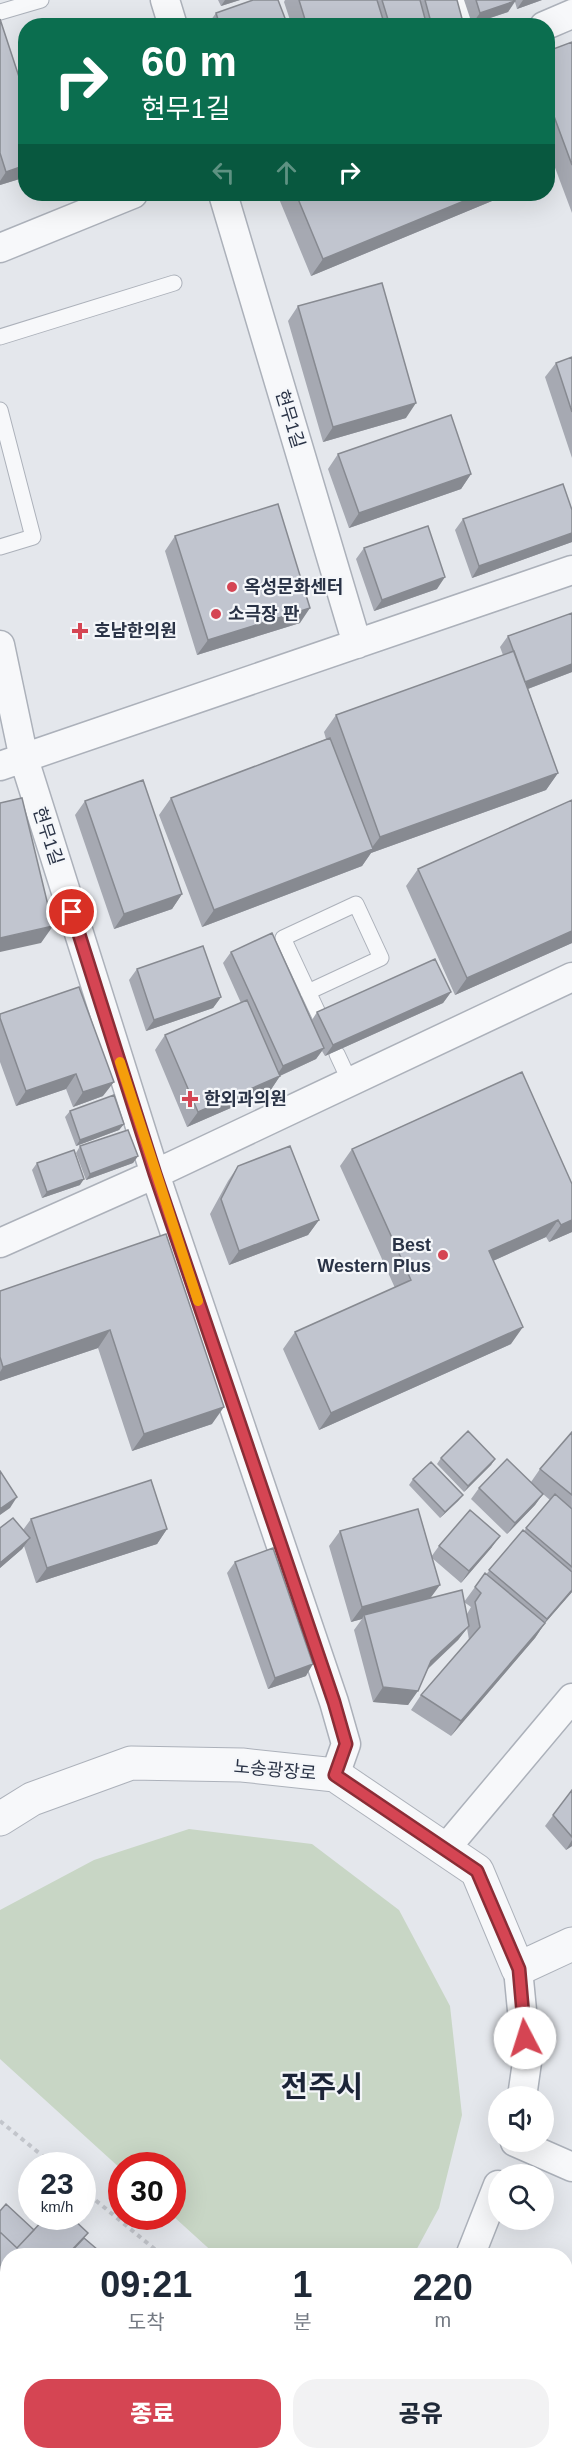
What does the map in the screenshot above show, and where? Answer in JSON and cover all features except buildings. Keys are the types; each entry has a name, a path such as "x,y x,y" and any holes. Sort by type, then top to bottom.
{"street":[{"path":"165,0 171,18"},
{"path":"457,0 463,18"},
{"path":"555,21 572,14"},
{"path":"0,248 116,201"},
{"name":"현무1길","path":"225,201 357,644"},
{"path":"12,762 572,570"},
{"name":"현무1길","path":"0,645 12,762 334,1702 346,1744 335,1775"},
{"path":"0,1243 155,1174 572,977"},
{"path":"446,1848 572,1698"},
{"name":"노송광장로","path":"0,1819 32,1799 131,1763 242,1765 335,1775 477,1871 519,1969 527,2062 524,2086"},
{"path":"519,1969 572,1944"},
{"path":"538,2152 572,2167"},
{"path":"473,2248 488,2210"}],"lane":[{"path":"0,12 41,0"},
{"path":"0,337 174,283"},
{"path":"0,410 33,537 0,548"},
{"path":"308,992 381,958 356,904 283,938 308,992 319,1014"},
{"path":"337,1054 350,1082"}],"path":[{"path":"0,2121 38,2152"},
{"path":"96,2200 154,2248"}],"green space":[{"path":"189,1829 312,1844 399,1910 450,2006 462,2115 439,2208 417,2248 208,2248 186,2228 186,2152 108,2152 108,2157 0,2059 0,1910 94,1860"}],"slow traffic":[{"path":"120,1062 198,1301"}],"place":[{"name":"옥성문화센터","path":"232,587"},
{"name":"소극장 판","path":"216,614"},
{"name":"호남한의원","path":"80,631"},
{"name":"한외과의원","path":"190,1099"},
{"name":"Best Western Plus","path":"443,1255"}],"district":[{"name":"전주시","path":"322,2086"}],"route":[{"path":"72,912 155,1174 334,1702 346,1744 335,1775 477,1871 519,1969 525,2038"}]}
